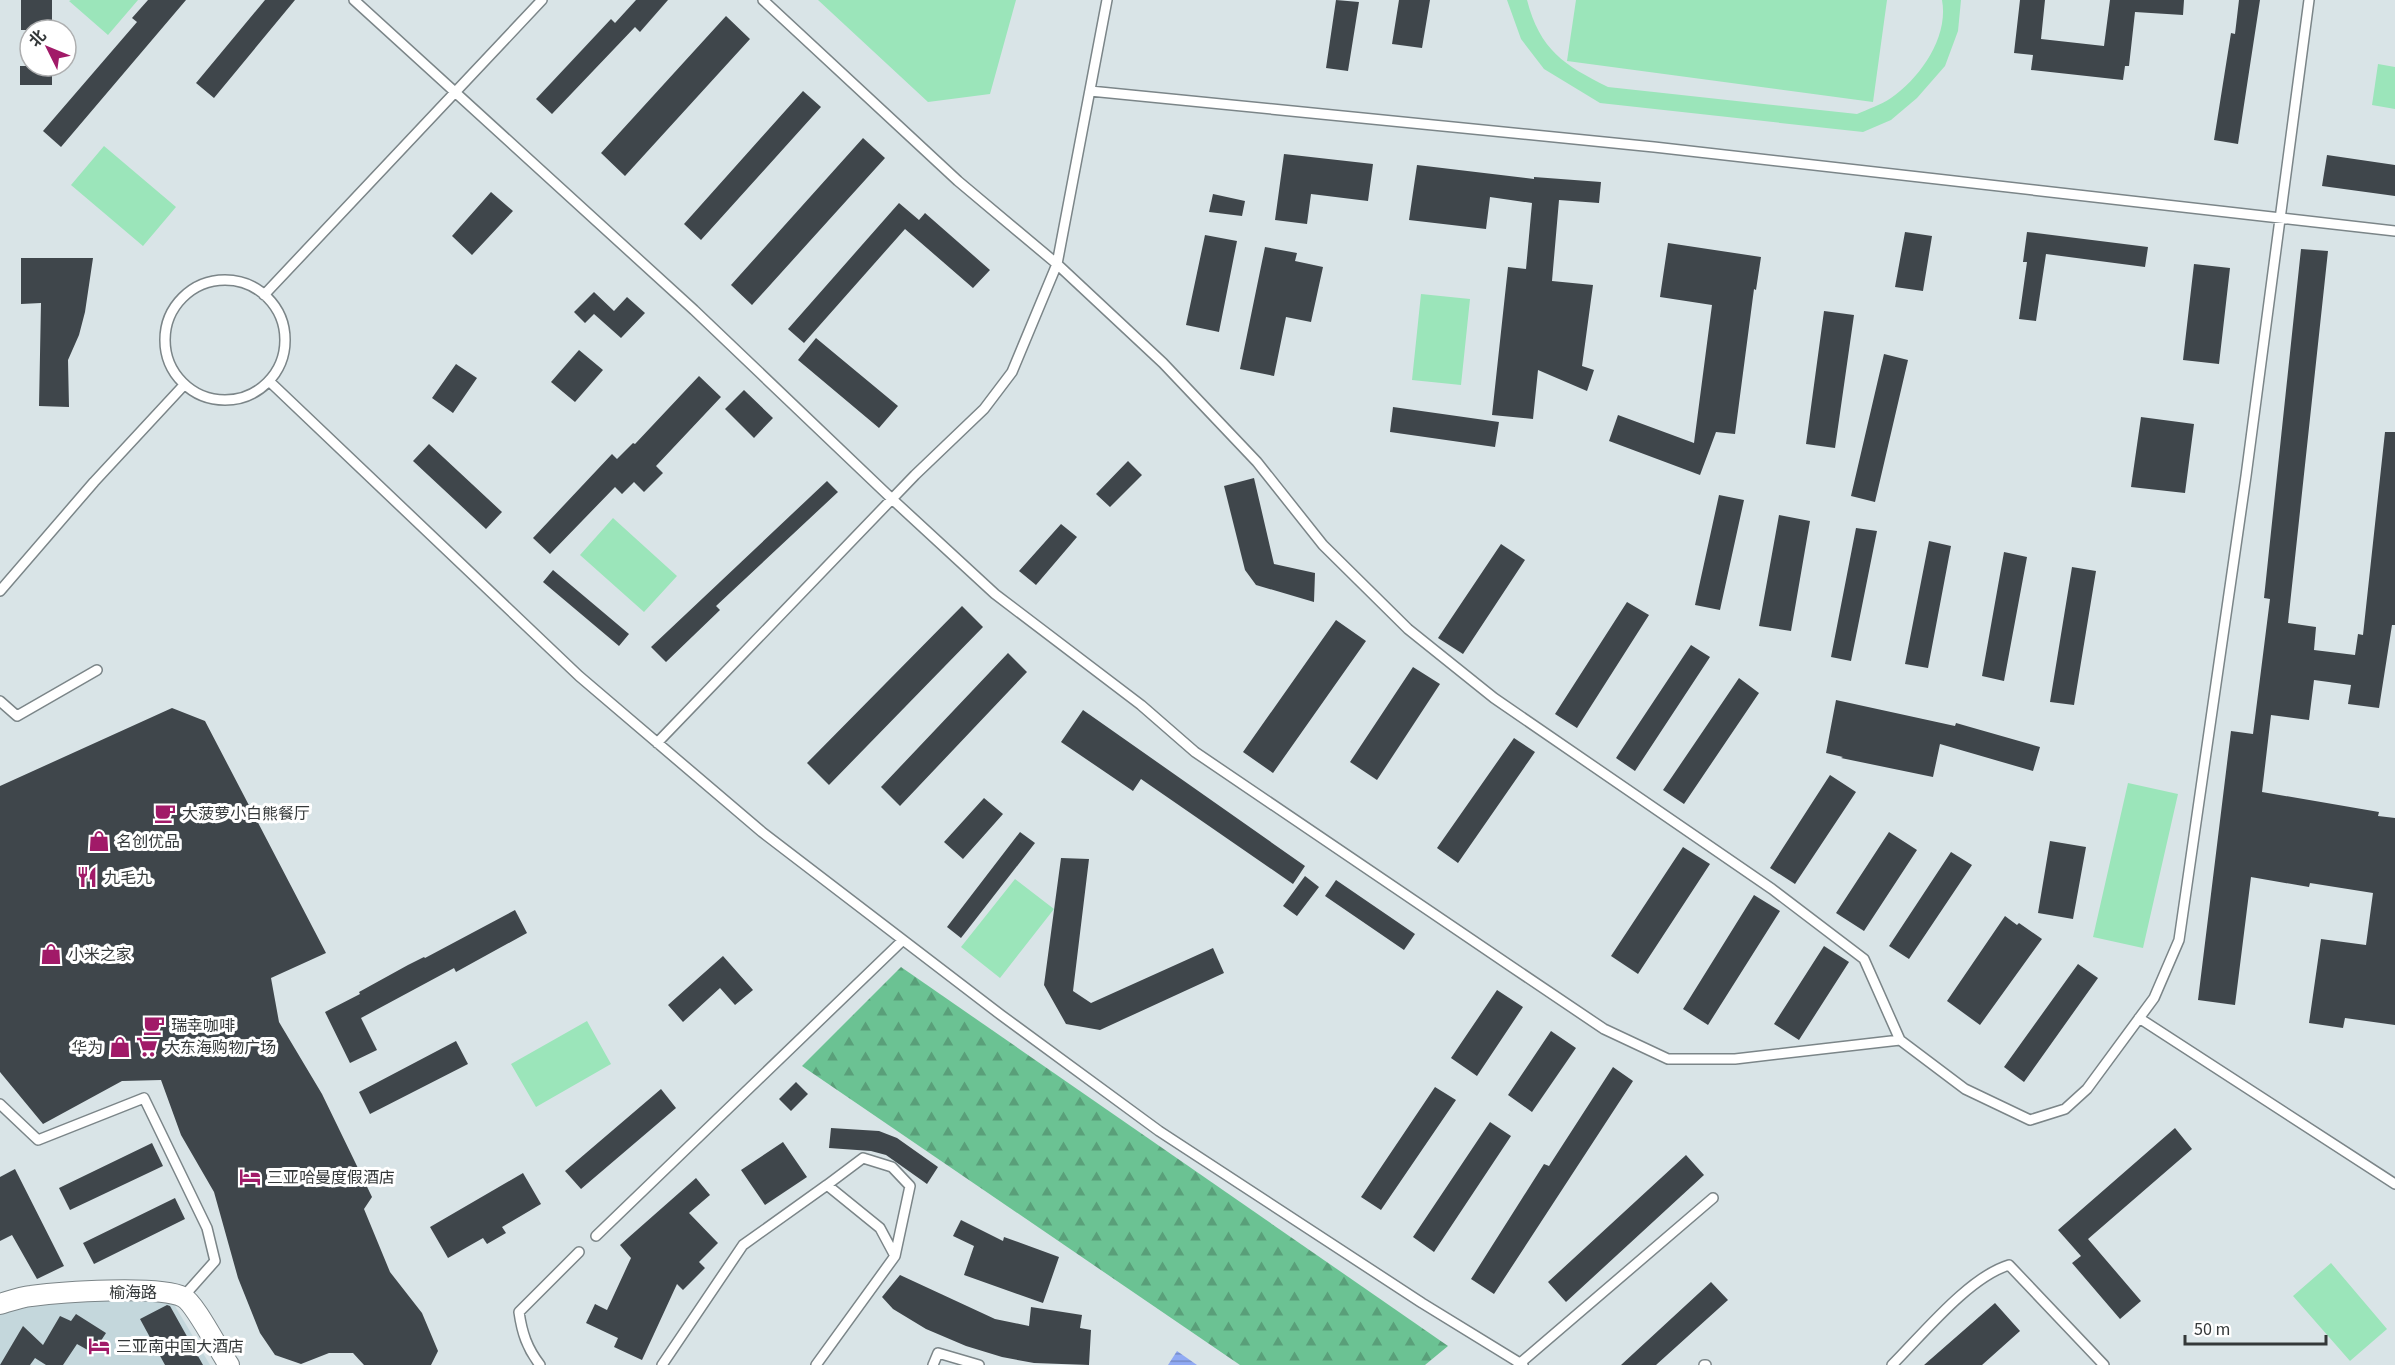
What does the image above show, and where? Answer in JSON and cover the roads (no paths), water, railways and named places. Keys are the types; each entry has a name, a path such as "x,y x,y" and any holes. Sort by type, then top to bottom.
{"street":[{"name":"榆海路","path":"0,1304 30,1296 126,1290 164,1292 183,1297"},
{"path":"183,1297 199,1316 229,1365"}],"lane":[{"path":"354,0 455,95 694,310 995,594 1141,705 1195,752 1604,1029 1668,1059 1735,1059 1900,1040"},
{"path":"264,295 543,0"},
{"path":"763,0 958,181 1057,264 1171,371 1257,462 1323,545 1408,628 1494,698 1772,889 1864,959 1900,1040 1965,1089 2030,1120 2065,1109 2086,1089 2154,998 2179,940 2246,476 2309,0"},
{"path":"657,743 892,499 984,409 1012,372 1057,264 1107,0"},
{"path":"1090,91 1654,147 2395,231"},
{"path":"221,280 244,283 264,295 279,313 285,337 282,360 269,381 250,395 228,401 204,397 184,385 170,366 164,344 168,321 180,301 198,286 221,280"},
{"path":"269,381 579,676 762,831 903,940 1159,1131 1422,1303 1520,1364 1713,1198"},
{"path":"0,591 94,482 184,385"},
{"path":"0,701 17,716 97,670"},
{"path":"596,1236 903,940"},
{"path":"2139,1018 2395,1184"},
{"path":"0,1104 38,1140 144,1098 207,1228 215,1261 183,1297"},
{"path":"662,1365 743,1245 863,1158 892,1167 910,1186 895,1256 816,1365"},
{"path":"827,1185 880,1228 895,1256"},
{"path":"540,1365 529,1351 522,1332 519,1312 579,1252"},
{"path":"1892,1365 1956,1300 1994,1269 2009,1264 2104,1365"},
{"path":"933,1365 938,1353 980,1365"}],"water":[{"path":"1177,1351 1197,1365 1168,1365"}],"place":[{"name":"大菠萝小白熊餐厅","path":"165,813"},
{"name":"名创优品","path":"99,841"},
{"name":"九毛九","path":"87,877"},
{"name":"小米之家","path":"51,954"},
{"name":"瑞幸咖啡","path":"154,1025"},
{"name":"华为","path":"120,1047"},
{"name":"大东海购物广场","path":"147,1047"},
{"name":"三亚哈曼度假酒店","path":"250,1177"},
{"name":"三亚南中国大酒店","path":"99,1346"}]}
